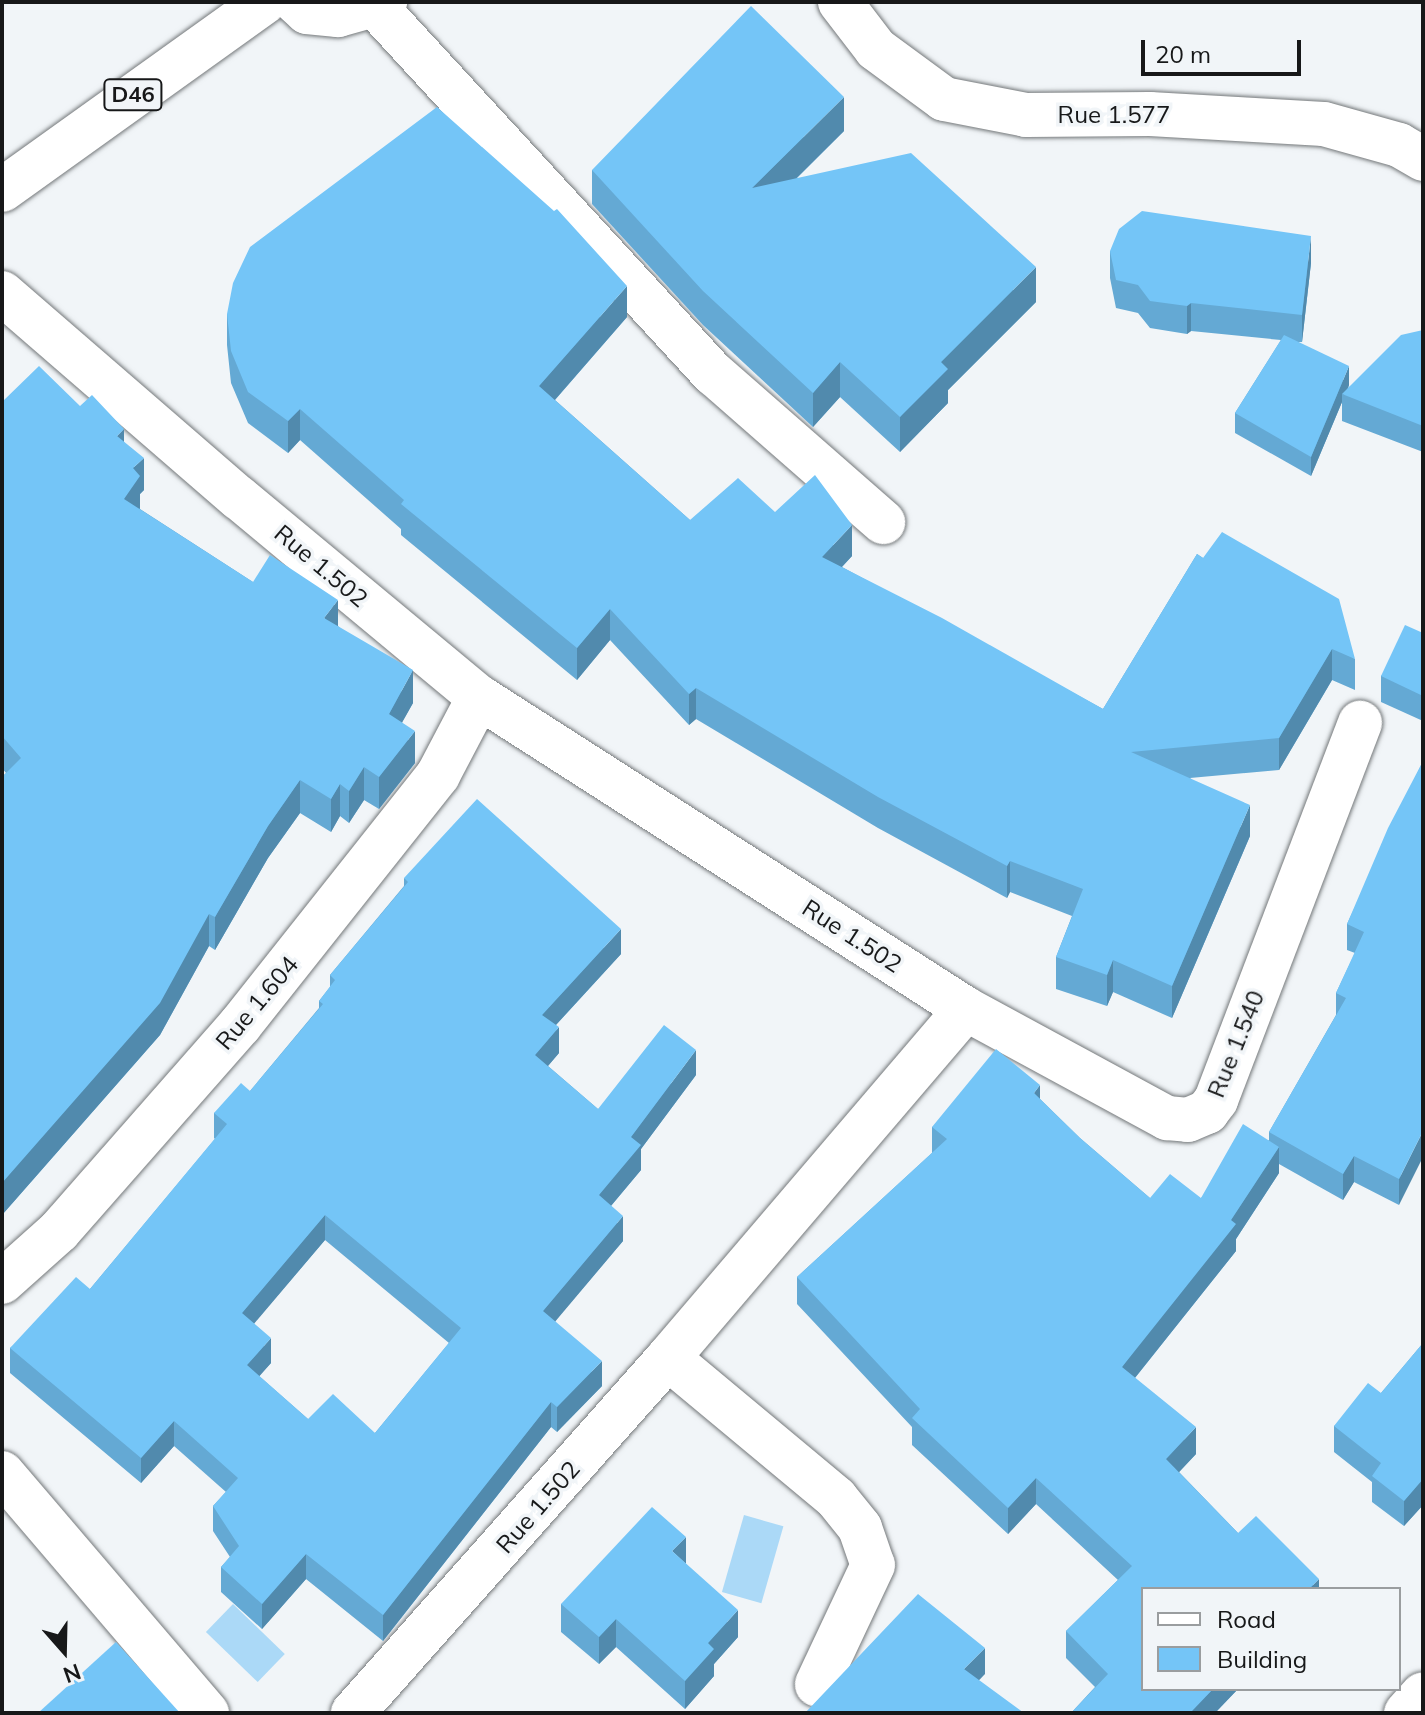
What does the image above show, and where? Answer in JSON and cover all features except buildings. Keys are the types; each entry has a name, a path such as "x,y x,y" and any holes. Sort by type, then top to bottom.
{"street":[{"name":"D46","path":"2,190 265,2"},
{"path":"296,2 307,12 338,15 380,4 714,374 883,522"},
{"name":"Rue 1.577","path":"840,2 876,49 944,99 1026,115 1150,114 1324,124 1399,145 1423,159"},
{"name":"Rue 1.502","path":"2,293 239,498 479,697 966,1009 668,1358 353,1713"},
{"name":"Rue 1.604","path":"2,1282 59,1231 240,1025 438,775 479,697"},
{"name":"Rue 1.540","path":"966,1009 1167,1118 1188,1120 1207,1112 1216,1100 1360,723"},
{"path":"668,1358 836,1498 860,1528 873,1565 817,1684"},
{"path":"2,1473 207,1713"},
{"path":"1406,1713 1423,1694"}],"water":[{"path":"744,1515 783,1526 761,1603 722,1592"},
{"path":"233,1604 285,1654 258,1682 206,1632"}]}
